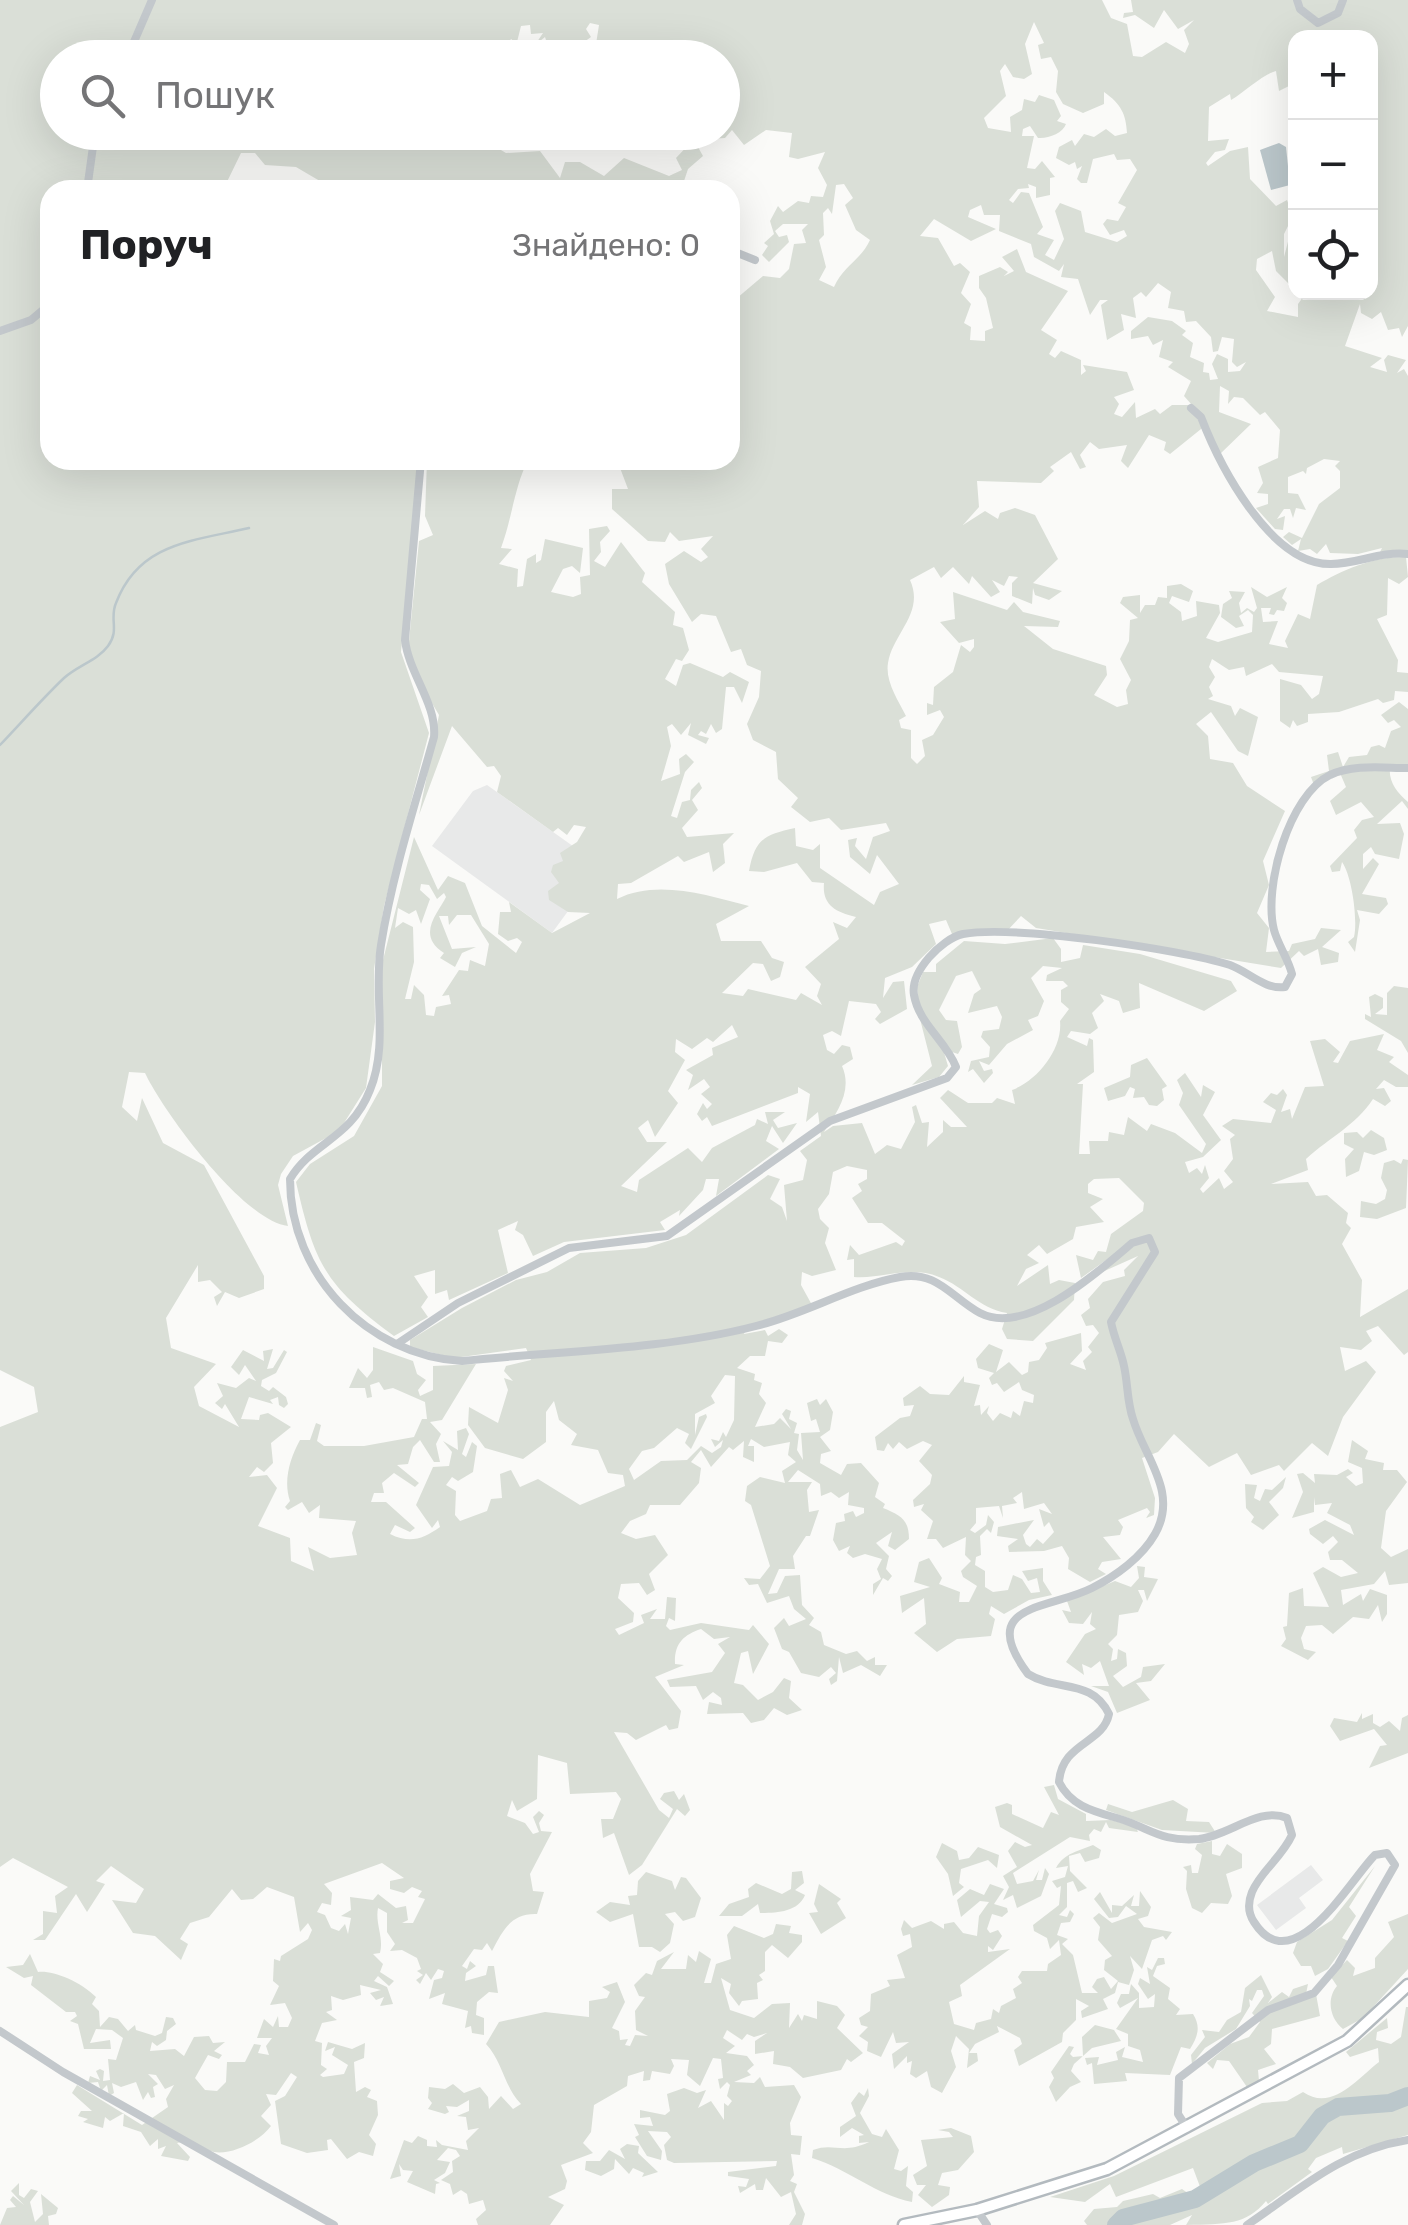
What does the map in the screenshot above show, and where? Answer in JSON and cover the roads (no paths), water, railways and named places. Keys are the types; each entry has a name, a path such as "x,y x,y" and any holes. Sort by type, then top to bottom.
{"main road":[{"path":"904,2225 977,2210 1081,2179 1187,2128 1346,2041 1408,1984"}],"street":[{"path":"135,40 152,0"},
{"path":"1297,0 1300,9 1318,23 1338,13 1343,0"},
{"path":"88,180 92,150"},
{"path":"740,254 756,260"},
{"path":"0,331 40,312"},
{"path":"1191,408 1201,417 1235,491 1302,557 1332,564 1385,552 1408,554"},
{"path":"421,470 405,640 407,661 435,720 381,944 376,1072 350,1125 302,1160 290,1179 295,1214 318,1278 351,1316 397,1344 424,1358 462,1362 707,1336 756,1326 908,1276 946,1285 989,1316 1016,1316 1065,1296 1132,1243 1149,1238 1155,1252 1148,1268 1112,1322 1131,1412 1164,1494 1161,1522 1154,1536 1123,1569 1092,1588 1029,1608 1018,1614 1010,1629 1012,1649 1028,1674 1090,1690 1100,1695 1108,1714 1098,1733 1064,1761 1059,1782 1076,1803 1132,1822 1159,1838 1218,1836 1265,1814 1287,1818 1292,1835 1284,1852 1253,1890 1249,1910 1259,1928 1280,1938 1304,1934 1324,1919 1375,1856 1387,1853 1394,1865 1338,1965 1314,1993 1268,2010 1179,2078 1178,2114 1187,2128"},
{"path":"397,1344 458,1303 569,1248 666,1236 830,1122 947,1078 956,1067 917,1007 914,982 926,962 962,934 1055,936 1192,956 1230,965 1266,986 1285,987 1292,974 1274,931 1272,913 1280,854 1300,806 1316,783 1343,770 1408,768"},
{"path":"0,2032 63,2072 334,2225"},
{"path":"1247,2225 1340,2161 1375,2146 1408,2140"},
{"path":"977,2210 986,2225"}],"waterway":[{"path":"0,745 64,678 108,646 116,603 139,567 189,541 249,528"},
{"path":"1116,2225 1123,2218 1195,2199 1254,2163 1300,2144 1322,2116 1338,2107 1390,2103 1408,2096"}]}
